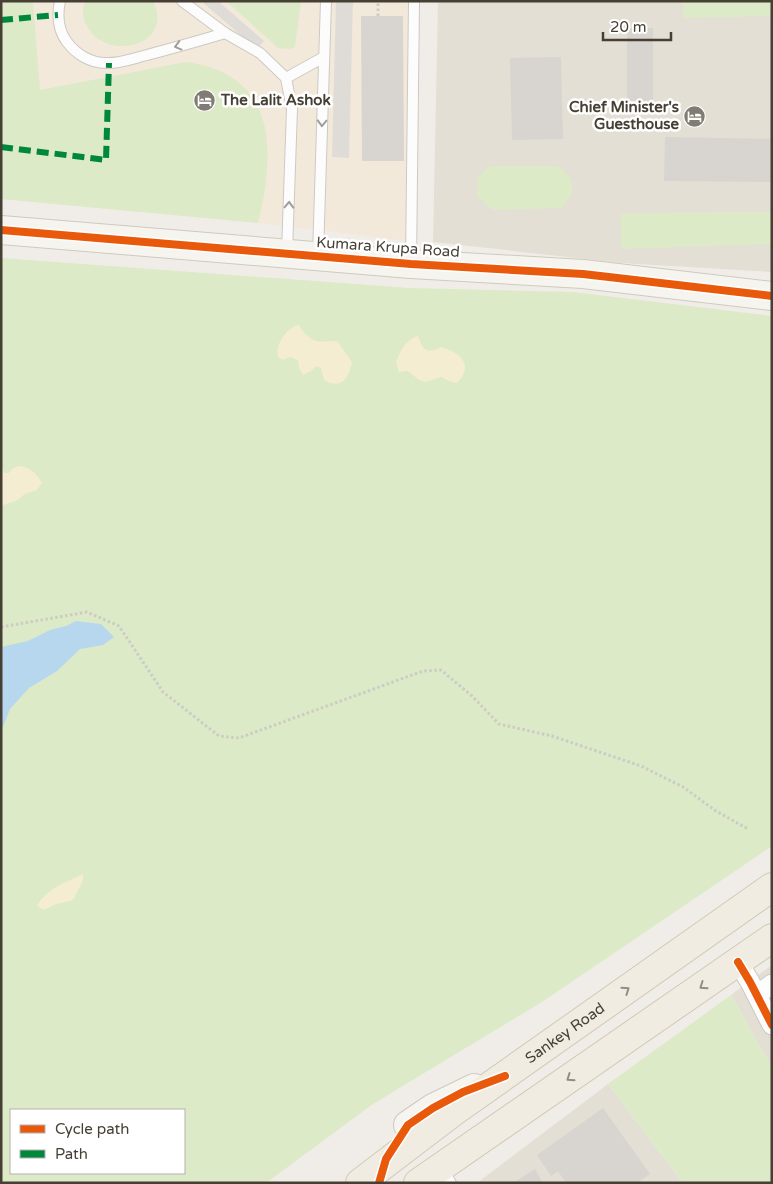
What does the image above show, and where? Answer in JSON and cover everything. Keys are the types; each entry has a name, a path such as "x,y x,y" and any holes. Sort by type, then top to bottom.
{"main road":[{"name":"Sankey Road","path":"360,1183 422,1135 772,887"},
{"path":"418,1183 446,1175 772,938"}],"street":[{"name":"Kumara Krupa Road","path":"1,230 411,264 582,274 772,296"},
{"path":"738,962 772,1025"},
{"path":"757,995 772,984"},
{"path":"408,1125 433,1108 463,1092 505,1076"}],"lane":[{"path":"60,1 58,15 60,27 65,38 72,48 92,61 116,63 225,34"},
{"path":"182,1 225,34 260,53 286,78 292,109 287,254"},
{"path":"317,256 326,1"},
{"path":"411,264 414,1"},
{"path":"286,78 324,57"}],"path":[{"path":"378,1 378,16"},
{"path":"1,627 87,612 119,626 163,692 219,736 239,738 423,671 441,670 472,696 499,724 552,736 640,766 683,787 716,811 748,829"}],"shaded area":[{"name":"The Lalit Ashok","path":"1,1 410,1 407,241 258,223 1,199"},
{"path":"201,1 218,1 264,41 257,49"},
{"path":"336,1 353,1 349,158 332,157"},
{"path":"438,1 772,1 772,272 621,263 433,242"},
{"path":"772,965 772,1068 731,995"},
{"path":"608,1084 683,1183 477,1183"}],"green space":[{"path":"1,1 33,1 40,90 186,62 216,69 238,82 254,99 263,120 267,144 264,196 258,223 1,199"},
{"path":"85,1 153,1 157,17 155,29 146,39 134,44 121,46 107,43 95,36 86,24 83,13"},
{"path":"226,1 301,1 295,47 290,49 278,48"},
{"path":"683,1 772,1 772,16 683,18"},
{"path":"489,166 558,166 571,181 572,191 570,197 561,208 494,210 478,197 477,190 479,176"},
{"path":"772,212 772,244 621,249 621,213"},
{"path":"1,258 410,288 573,292 772,316 772,846 542,1002 373,1104 266,1183 1,1183"},
{"path":"731,995 772,1068 772,1183 683,1183 608,1084"}],"sand":[{"path":"298,325 315,341 337,341 352,362 349,373 344,381 336,384 324,380 321,368 316,366 303,375 299,368 298,360 290,357 283,360 278,357 278,347 282,338 289,330"},
{"path":"418,336 426,350 432,351 441,347 454,352 463,360 465,370 457,383 441,377 426,382 419,380 408,371 399,372 396,362 399,354 410,340"},
{"path":"18,466 32,471 42,483 37,490 25,494 16,501 3,505 1,503 1,468 5,473 9,473"},
{"path":"83,874 81,884 74,899 56,904 44,910 37,906 51,891"}],"water":[{"path":"76,621 101,624 114,637 103,645 80,649 57,671 29,688 10,709 1,732 1,647 28,641 50,630"}],"building":[{"path":"361,16 403,16 404,161 362,161"},
{"path":"627,28 653,28 653,104 627,104"},
{"path":"561,57 563,139 512,140 510,58"},
{"path":"665,137 772,139 772,182 664,181"},
{"path":"603,1108 650,1174 637,1183 566,1183 558,1171 551,1176 537,1155"},
{"path":"535,1169 543,1183 513,1183"}],"marked path":[{"path":"1,20 58,15"},
{"path":"1,147 106,160 109,63"}],"cycle path":[{"path":"1,230 411,264 583,274 772,296"},
{"path":"738,962 772,1025"},
{"path":"379,1183 386,1159 408,1125 433,1108 463,1092 505,1076"}],"place":[{"name":"The Lalit Ashok","path":"205,100"},
{"name":"Chief Minister's Guesthouse","path":"695,116"}]}
